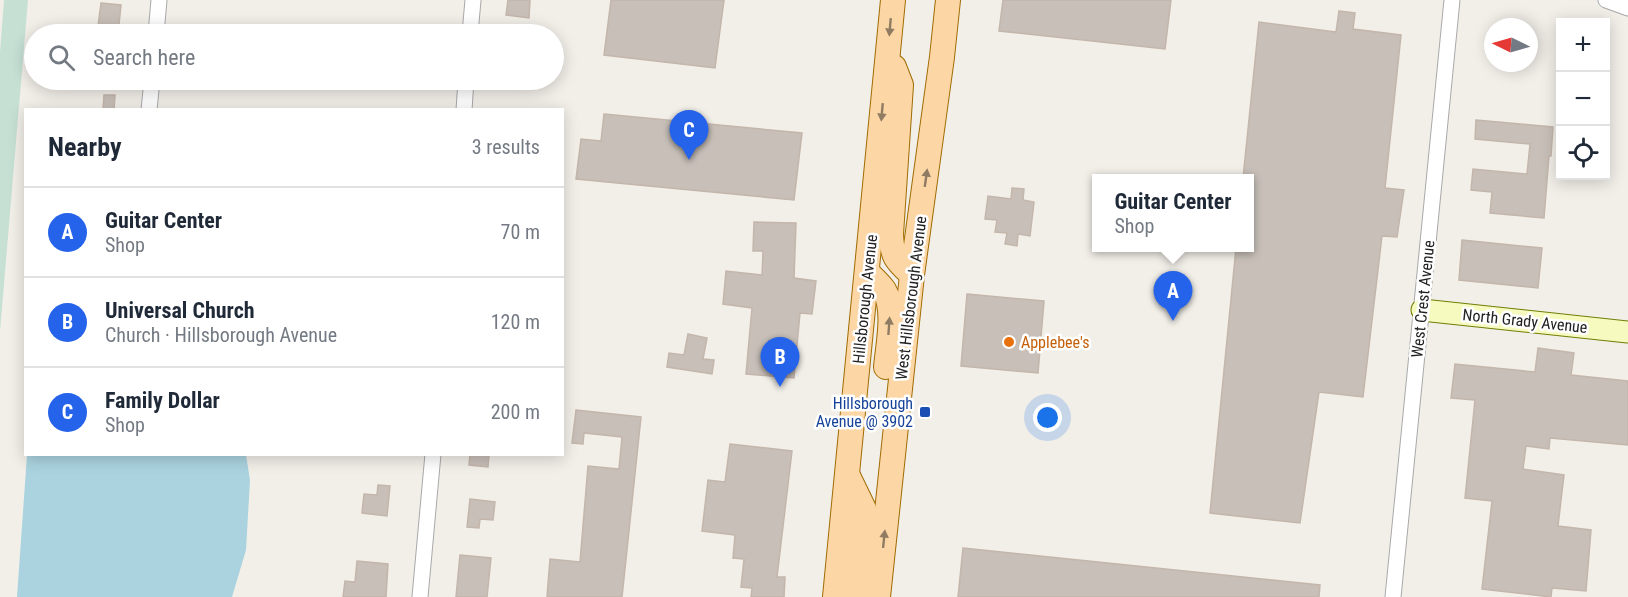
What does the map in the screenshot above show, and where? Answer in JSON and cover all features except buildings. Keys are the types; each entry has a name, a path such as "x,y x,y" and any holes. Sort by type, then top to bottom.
{"main road":[{"name":"Hillsborough Avenue","path":"835,597 893,0"},
{"path":"934,0 942,57"},
{"name":"West Hillsborough Avenue","path":"878,597 912,275 948,0"},
{"path":"888,54 901,85 891,250 898,262 912,275"},
{"path":"867,272 884,290 889,302 890,320 876,468 886,509"},
{"path":"848,474 864,509 855,597"}],"street":[{"path":"157,24 159,0"},
{"path":"471,24 473,0"},
{"name":"West Crest Avenue","path":"1393,597 1452,0"},
{"path":"1606,0 1628,8"},
{"path":"149,108 151,90"},
{"path":"464,108 465,90"},
{"name":"North Grady Avenue","path":"1422,310 1628,332"},
{"path":"420,597 433,456"}],"green space":[{"path":"4,0 28,0 26,24 24,24 24,47 0,331 0,52"}],"water":[{"path":"27,456 246,456 250,480 246,550 232,597 17,597"}],"place":[{"name":"Family Dollar","path":"689,160"},
{"name":"Guitar Center","path":"1173,321"},
{"name":"Applebee's","path":"1009,342"},
{"name":"Universal Church","path":"780,387"},
{"name":"Hillsborough Avenue @ 3902","path":"925,412"}]}
